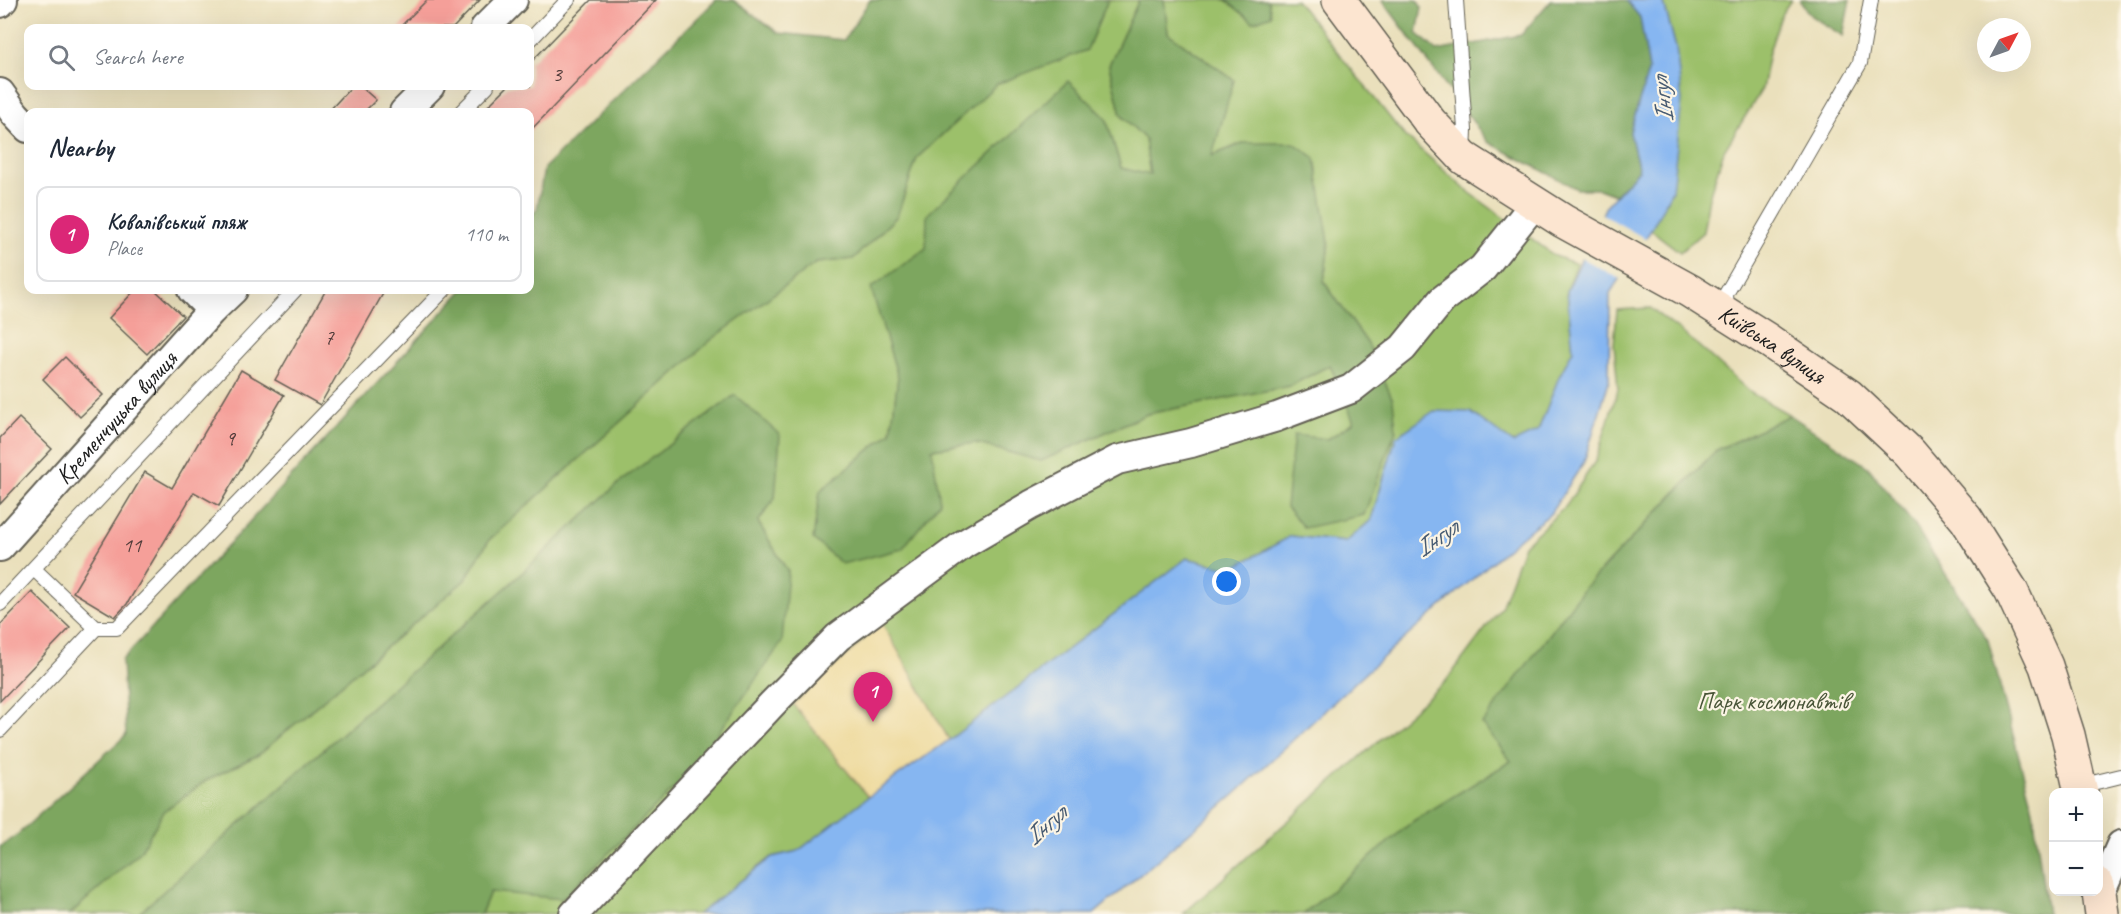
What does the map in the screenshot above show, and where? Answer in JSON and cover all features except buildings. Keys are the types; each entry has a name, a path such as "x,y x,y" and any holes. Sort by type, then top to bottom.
{"street":[{"path":"490,24 513,0"},
{"name":"Київська вулиця","path":"1339,0 1430,122 1464,158 1563,221 1727,314 1848,395 1910,453 1966,519 2011,590 2046,666 2081,788"},
{"path":"408,108 426,90"},
{"path":"0,93 24,124"},
{"path":"574,914 838,637 955,550 1031,505 1117,460 1191,443 1277,417 1351,389 1403,348 1442,300 1483,268 1535,203"},
{"path":"196,294 212,310"},
{"name":"Кременчуцька вулиця","path":"0,547 229,294"},
{"path":"2100,897 2121,845"}],"lane":[{"path":"534,36 568,0"},
{"path":"1464,158 1465,130 1456,6 1467,0"},
{"path":"1727,314 1726,294 1860,63 1871,0"},
{"path":"465,108 483,90"},
{"path":"0,604 291,294"},
{"path":"34,569 96,628 117,628 440,294"},
{"path":"0,729 96,628"},
{"path":"2084,788 2121,776"}],"green space":[{"path":"716,0 733,0 779,33 844,40 870,0 1108,0 1087,50 997,84 917,158 897,216 853,259 816,263 711,340 489,540 465,580 258,755 207,780 164,811 140,852 70,914 0,914 0,847 16,836 126,735 122,660 459,294 534,294 534,212 537,209 544,168"},
{"path":"1108,0 1139,0 1109,65 1121,115 1145,139 1150,176 1121,168 1106,118 872,288 898,377 891,432 820,491 931,449 975,443 1041,461 1147,414 1290,386 1331,364 1354,422 1328,439 1364,515 1368,344 1324,282 1329,242 1243,143 1211,156 1234,80 1168,33 1164,0 1226,0 1253,22 1271,15 1268,0 1296,0 1403,134 1465,189 1555,256 1577,264 1567,291 1573,350 1559,377 1538,431 1513,443 1470,412 1396,437 1371,520 1346,542 1291,536 1231,569 1187,558 949,740 882,624 794,704 868,797 798,851 771,857 698,914 481,914 490,892 788,572 758,522 775,498 735,395 620,482 510,584 138,914 70,914 140,852 164,811 207,780 258,755 465,580 489,540 711,340 816,263 853,259 897,216 917,158 997,83 1087,50"},
{"path":"1139,0 1164,0 1168,33 1234,80 1212,156 1243,143 1294,143 1315,158 1329,242 1324,282 1368,344 1393,400 1396,430 1364,515 1304,528 1286,507 1294,435 1328,439 1354,422 1330,365 1290,386 1147,414 1041,461 975,443 932,449 940,502 902,549 842,564 813,539 820,491 891,432 898,377 871,288 926,248 927,215 1068,81 1106,118 1121,168 1150,175 1145,139 1121,115 1109,65"},
{"path":"1226,0 1268,0 1271,15 1253,22"},
{"path":"1382,0 1417,0 1422,8 1417,33 1437,51 1521,35 1551,0 1626,0 1640,17 1649,69 1630,132 1639,170 1615,195 1599,189 1577,189 1488,142"},
{"path":"1663,0 1791,0 1782,13 1769,52 1762,89 1724,151 1709,197 1703,232 1680,252 1651,230 1672,190 1676,48"},
{"path":"1799,0 1850,0 1843,36 1811,16"},
{"path":"1650,308 1693,341 1751,393 1790,415 1716,450 1586,586 1483,724 1512,761 1413,821 1304,914 1183,914 1446,681 1501,608 1524,545 1566,506 1596,460 1618,389 1614,344 1617,310"},
{"path":"735,395 780,435 775,498 758,522 788,572 782,642 691,772 562,899 490,892 481,914 138,914 510,584 620,482"},
{"name":"Парк космонавтів","path":"1790,415 1868,467 1915,526 1988,640 2033,810 2047,914 1304,914 1413,821 1511,761 1482,724 1586,586 1717,450"}],"sand":[{"path":"882,623 949,740 868,797 793,704"}],"water":[{"name":"Інгул","path":"1626,0 1663,0 1676,48 1682,101 1672,190 1651,230 1610,293 1609,381 1584,462 1550,514 1364,674 1235,794 1094,914 698,914 772,857 798,851 868,797 949,740 1187,558 1231,569 1291,536 1346,542 1371,520 1396,437 1434,411 1470,412 1513,443 1538,431 1559,377 1573,350 1567,291 1606,206 1639,170 1630,132 1649,69 1640,17"}],"pier":[{"path":"1600,213 1648,240 1622,280 1578,256"}],"place":[{"name":"Ковалівський пляж","path":"873,722"}]}
